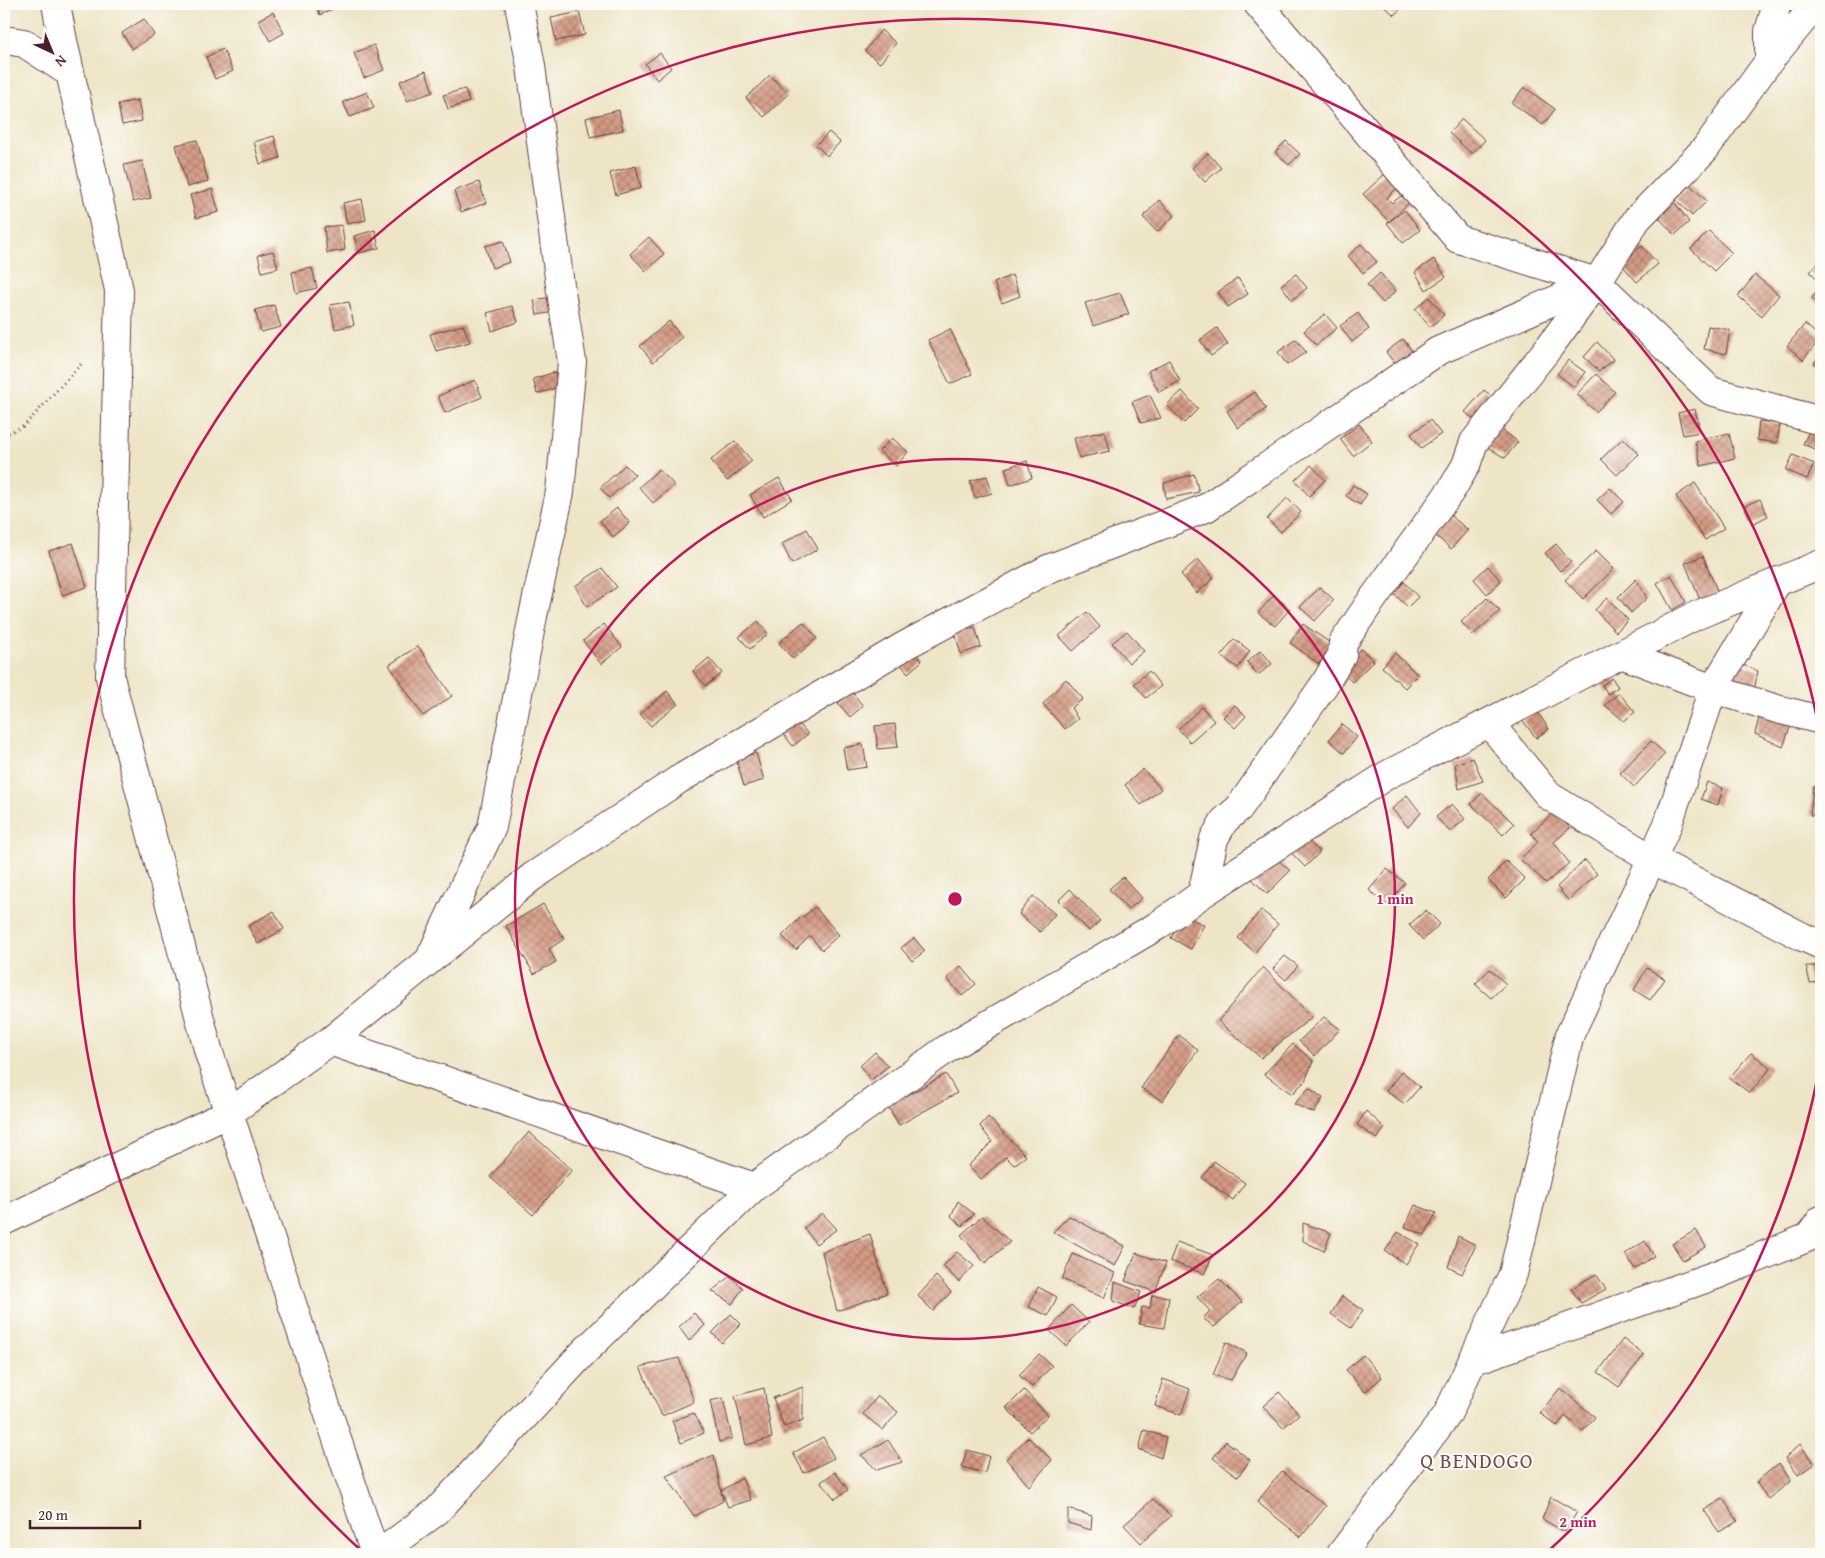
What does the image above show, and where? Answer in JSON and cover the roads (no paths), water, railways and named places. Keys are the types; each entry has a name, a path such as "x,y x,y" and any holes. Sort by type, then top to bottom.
{"street":[{"path":"56,4 119,290 110,677 209,1053 375,1554"},
{"path":"430,960 492,827 533,616 560,492 572,371 531,66 519,4"},
{"path":"1258,4 1458,239 1597,282 1711,391 1821,422"},
{"path":"1769,60 1769,31 1777,4"},
{"path":"1202,894 1214,839 1224,821 1239,808 1324,685 1342,655 1344,643 1367,607 1440,507 1466,465 1474,442 1550,346 1597,282 1638,219 1705,149 1769,60 1816,4"},
{"path":"4,40 24,43 70,73"},
{"path":"4,1221 230,1113 330,1041 532,877 678,780 904,646 1048,569 1206,508 1438,351 1597,282"},
{"path":"379,1554 437,1512 583,1353 754,1187 948,1048 1157,926 1202,894 1387,775 1694,616 1821,564"},
{"path":"1341,1554 1447,1415 1513,1274 1570,1034 1668,824 1713,689 1778,581"},
{"path":"1621,654 1713,689 1777,709 1821,720"},
{"path":"1488,723 1549,796 1652,859 1821,945"},
{"path":"330,1041 754,1187"},
{"path":"1472,1361 1716,1275 1784,1248 1809,1237 1821,1220"}],"district":[{"name":"Q BENDOGO","path":"1477,1460"}]}
